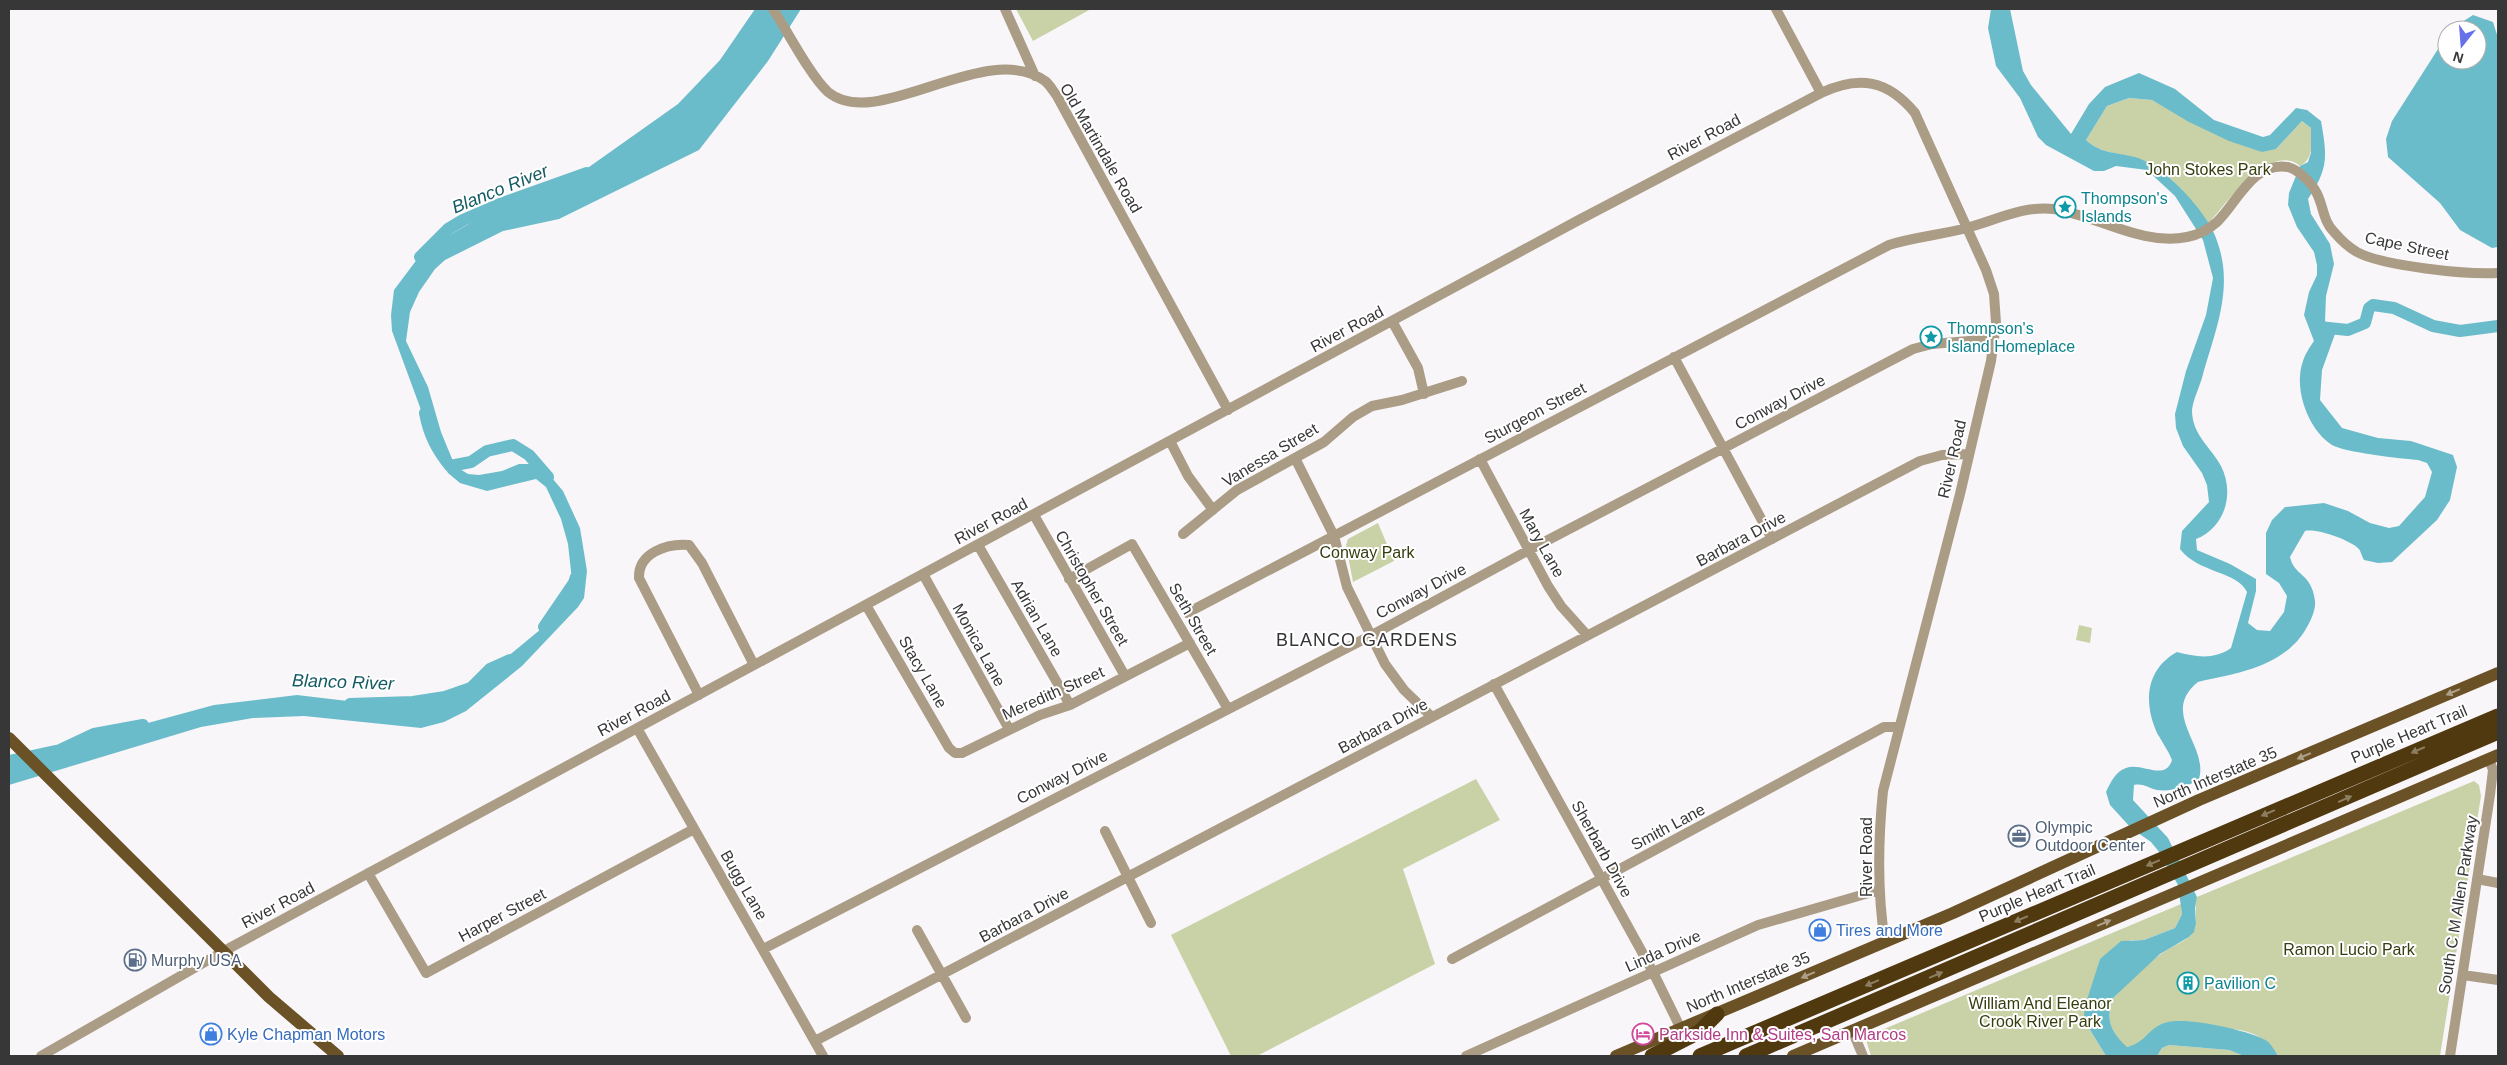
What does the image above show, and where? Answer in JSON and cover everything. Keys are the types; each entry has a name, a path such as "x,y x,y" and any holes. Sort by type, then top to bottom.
{"highway":[{"name":"Purple Heart Trail","path":"1700,1056 2497,716"},
{"name":"Purple Heart Trail","path":"1746,1056 2498,732"},
{"path":"1652,1056 1699,1032 1717,1014"}],"main road":[{"name":"North Interstate 35","path":"1616,1056 1885,942 2199,800 2498,673"},
{"path":"9,738 269,997 338,1056"},
{"path":"1793,1056 2494,757"}],"street":[{"name":"Old Martindale Road","path":"773,9 794,44 828,92 842,100 854,102 876,101 985,72 1004,70 1022,72 1046,82 1057,96 1228,410"},
{"path":"1005,9 1035,76"},
{"path":"1776,9 1821,93"},
{"name":"River Road","path":"41,1056 224,951 1392,321 1821,93 1852,82 1882,86 1906,102 1915,113 1986,270 1994,294 1996,324 1969,454 1883,791 1880,822 1880,890 1885,942"},
{"name":"Cape Street","path":"1898,242 1968,228 2011,214 2042,209 2068,213 2152,236 2175,238 2197,234 2213,225 2253,179 2276,168 2287,167 2296,170 2318,192 2332,230 2358,253 2436,270 2498,273"},
{"name":"Sturgeon Street","path":"1187,613 1674,357 1898,242"},
{"path":"1392,321 1418,368 1424,394"},
{"name":"Conway Drive","path":"763,949 1372,635 1529,550 1912,350 1932,344 1994,339"},
{"path":"1674,357 1772,539"},
{"name":"Vanessa Street","path":"1183,534 1252,480 1324,442 1353,417 1372,406 1424,394 1462,381"},
{"path":"1170,441 1188,476 1213,510"},
{"name":"Barbara Drive","path":"815,1041 1920,461 1942,455 1969,454"},
{"path":"1295,458 1334,536 1346,587 1394,678 1432,717"},
{"name":"Mary Lane","path":"1480,459 1561,606 1587,636"},
{"name":"Christopher Street","path":"1034,515 1125,676"},
{"path":"699,695 639,578 638,570 643,561 657,550 677,544 689,545 702,563 754,665"},
{"name":"Seth Street","path":"1070,579 1132,544 1228,708"},
{"name":"Adrian Lane","path":"978,545 1070,705"},
{"name":"Monica Lane","path":"923,574 1008,729"},
{"name":"Stacy Lane","path":"866,605 949,748 955,753"},
{"name":"Meredith Street","path":"955,753 962,753 1008,729 1040,715 1070,705 1190,643"},
{"name":"Sherbarb Drive","path":"1494,684 1653,972 1681,1029"},
{"name":"Smith Lane","path":"1452,959 1884,728 1898,727"},
{"name":"Bugg Lane","path":"637,728 823,1056"},
{"name":"South C M Allen Parkway","path":"2450,1056 2494,757"},
{"name":"Harper Street","path":"368,874 426,973 694,829"},
{"path":"1105,831 1151,924"},
{"path":"2477,879 2498,883"},
{"name":"Linda Drive","path":"1466,1056 1758,925 1880,890"},
{"path":"917,930 966,1018"},
{"path":"2463,975 2498,980"},
{"path":"1852,1030 1863,1056"}],"green space":[{"path":"1016,9 1091,9 1033,41"},
{"name":"John Stokes Park","path":"2129,98 2152,100 2209,131 2276,149 2302,121 2311,128 2310,154 2305,163 2300,166 2288,161 2275,162 2262,168 2249,178 2208,224 2177,185 2158,168 2135,158 2097,148 2086,140 2107,106"},
{"name":"Conway Park","path":"1378,523 1394,561 1353,582 1346,545 1348,539"},
{"path":"2079,625 2092,628 2090,643 2076,640"},
{"path":"1476,779 1500,820 1403,869 1435,964 1257,1056 1231,1056 1171,935"},
{"name":"Ramon Lucio Park","path":"2474,781 2479,785 2481,796 2440,1056 2278,1056 2267,1042 2252,1034 2235,1029 2216,1028 2178,1033 2143,1040 2138,1045 2126,1047 2117,1036 2110,1019 2113,998 2148,964 2192,934 2196,924 2197,897"},
{"name":"William And Eleanor Crook River Park","path":"2181,904 2182,914 2175,928 2144,940 2131,940 2100,959 2087,1025 2106,1056 1871,1056 1865,1037"},
{"path":"2169,1045 2229,1050 2244,1056 2157,1056 2162,1048"}],"water":[{"path":"755,9 801,9 768,61 699,150 559,219 503,231 445,260 435,269 419,292 410,312 406,341 428,387 441,432 455,466 468,474 479,475 502,471 519,464 539,466 547,472 563,491 580,528 587,571 584,598 578,607 522,666 466,711 444,722 421,728 304,716 253,718 201,727 9,785 9,766 100,736 214,705 297,695 398,707 422,706 453,699 541,629 565,599 572,580 568,544 561,519 546,487 536,479 487,491 460,483 448,473 435,448 392,331 391,315 394,290 424,250 491,211 565,184 678,104 720,60"},
{"path":"1991,9 2010,9 2023,71 2031,85 2071,134 2089,104 2105,87 2139,73 2175,89 2214,120 2263,137 2270,135 2296,108 2307,110 2321,121 2325,162 2320,179 2308,199 2311,214 2330,244 2334,264 2326,296 2325,321 2335,334 2322,370 2320,400 2342,428 2378,438 2411,441 2453,455 2457,467 2450,500 2437,520 2392,562 2378,563 2364,560 2359,549 2348,542 2325,533 2305,531 2290,557 2295,568 2307,580 2313,592 2315,607 2307,627 2298,640 2273,660 2244,671 2198,682 2187,694 2183,706 2184,718 2198,754 2199,779 2184,787 2173,790 2157,790 2143,785 2134,785 2133,800 2168,838 2197,897 2195,908 2196,924 2194,932 2189,937 2160,954 2113,998 2110,1019 2113,1031 2127,1047 2139,1042 2156,1027 2168,1022 2189,1021 2203,1023 2259,1037 2269,1043 2278,1056 2244,1056 2229,1050 2169,1045 2162,1048 2157,1056 2106,1056 2087,1025 2084,1015 2085,1006 2100,959 2121,941 2144,940 2175,928 2182,914 2178,885 2160,853 2151,842 2131,828 2110,805 2106,792 2116,775 2126,768 2139,767 2159,771 2169,766 2172,760 2157,733 2150,710 2150,687 2153,677 2159,667 2177,652 2211,656 2231,648 2247,592 2235,580 2197,563 2180,549 2182,531 2209,502 2207,485 2202,473 2183,446 2176,428 2175,414 2186,371 2206,315 2213,278 2203,240 2175,196 2147,170 2116,166 2104,171 2094,171 2046,145 2038,137 2020,98 1996,66 1988,28","holes":["2129,98 2152,100 2189,122 2229,141 2262,152 2276,149 2302,121 2311,128 2311,153 2308,162 2300,166 2289,193 2288,205 2297,227 2314,252 2317,265 2317,275 2309,292 2304,315 2314,341 2305,356 2300,372 2301,395 2305,408 2316,429 2332,445 2360,453 2418,460 2427,463 2432,472 2425,497 2399,526 2389,528 2370,523 2348,511 2324,503 2285,507 2272,520 2266,533 2266,574 2279,583 2287,596 2284,612 2270,631 2257,630 2248,623 2256,591 2256,579 2230,564 2197,550 2196,539 2214,527 2225,508 2227,498 2225,476 2217,459 2195,427 2192,410 2222,305 2223,269 2220,250 2213,231 2190,198 2157,168 2135,157 2097,148 2086,140 2107,106"]},
{"path":"2473,15 2493,22 2498,38 2498,247 2492,248 2460,230 2440,203 2388,157 2386,139 2392,121 2437,51 2437,70 2487,70 2487,20 2465,20"}],"waterway":[{"name":"Blanco River","path":"420,257 448,229 463,220 500,204 587,173"},
{"path":"2319,327 2348,330 2365,323 2369,308 2373,305 2394,308 2433,326 2460,331 2498,326"},
{"name":"Blanco River","path":"425,413 434,442 450,466 471,462 487,451 513,445 529,455 548,477"},
{"name":"Blanco River","path":"544,627 574,583 576,577"},
{"name":"Blanco River","path":"350,704 413,702 445,697 471,688 490,669 510,660"},
{"name":"Blanco River","path":"9,761 60,750 94,734 143,725"}],"place":[{"name":"Thompson's Islands","path":"2065,207"},
{"name":"Thompson's Island Homeplace","path":"1931,337"},
{"name":"Olympic Outdoor Center","path":"2019,836"},
{"name":"Tires and More","path":"1820,930"},
{"name":"Murphy USA","path":"135,960"},
{"name":"Pavilion C","path":"2188,983"},
{"name":"Kyle Chapman Motors","path":"211,1034"},
{"name":"Parkside Inn & Suites, San Marcos","path":"1643,1034"}],"district":[{"name":"BLANCO GARDENS","path":"1367,640"}]}
